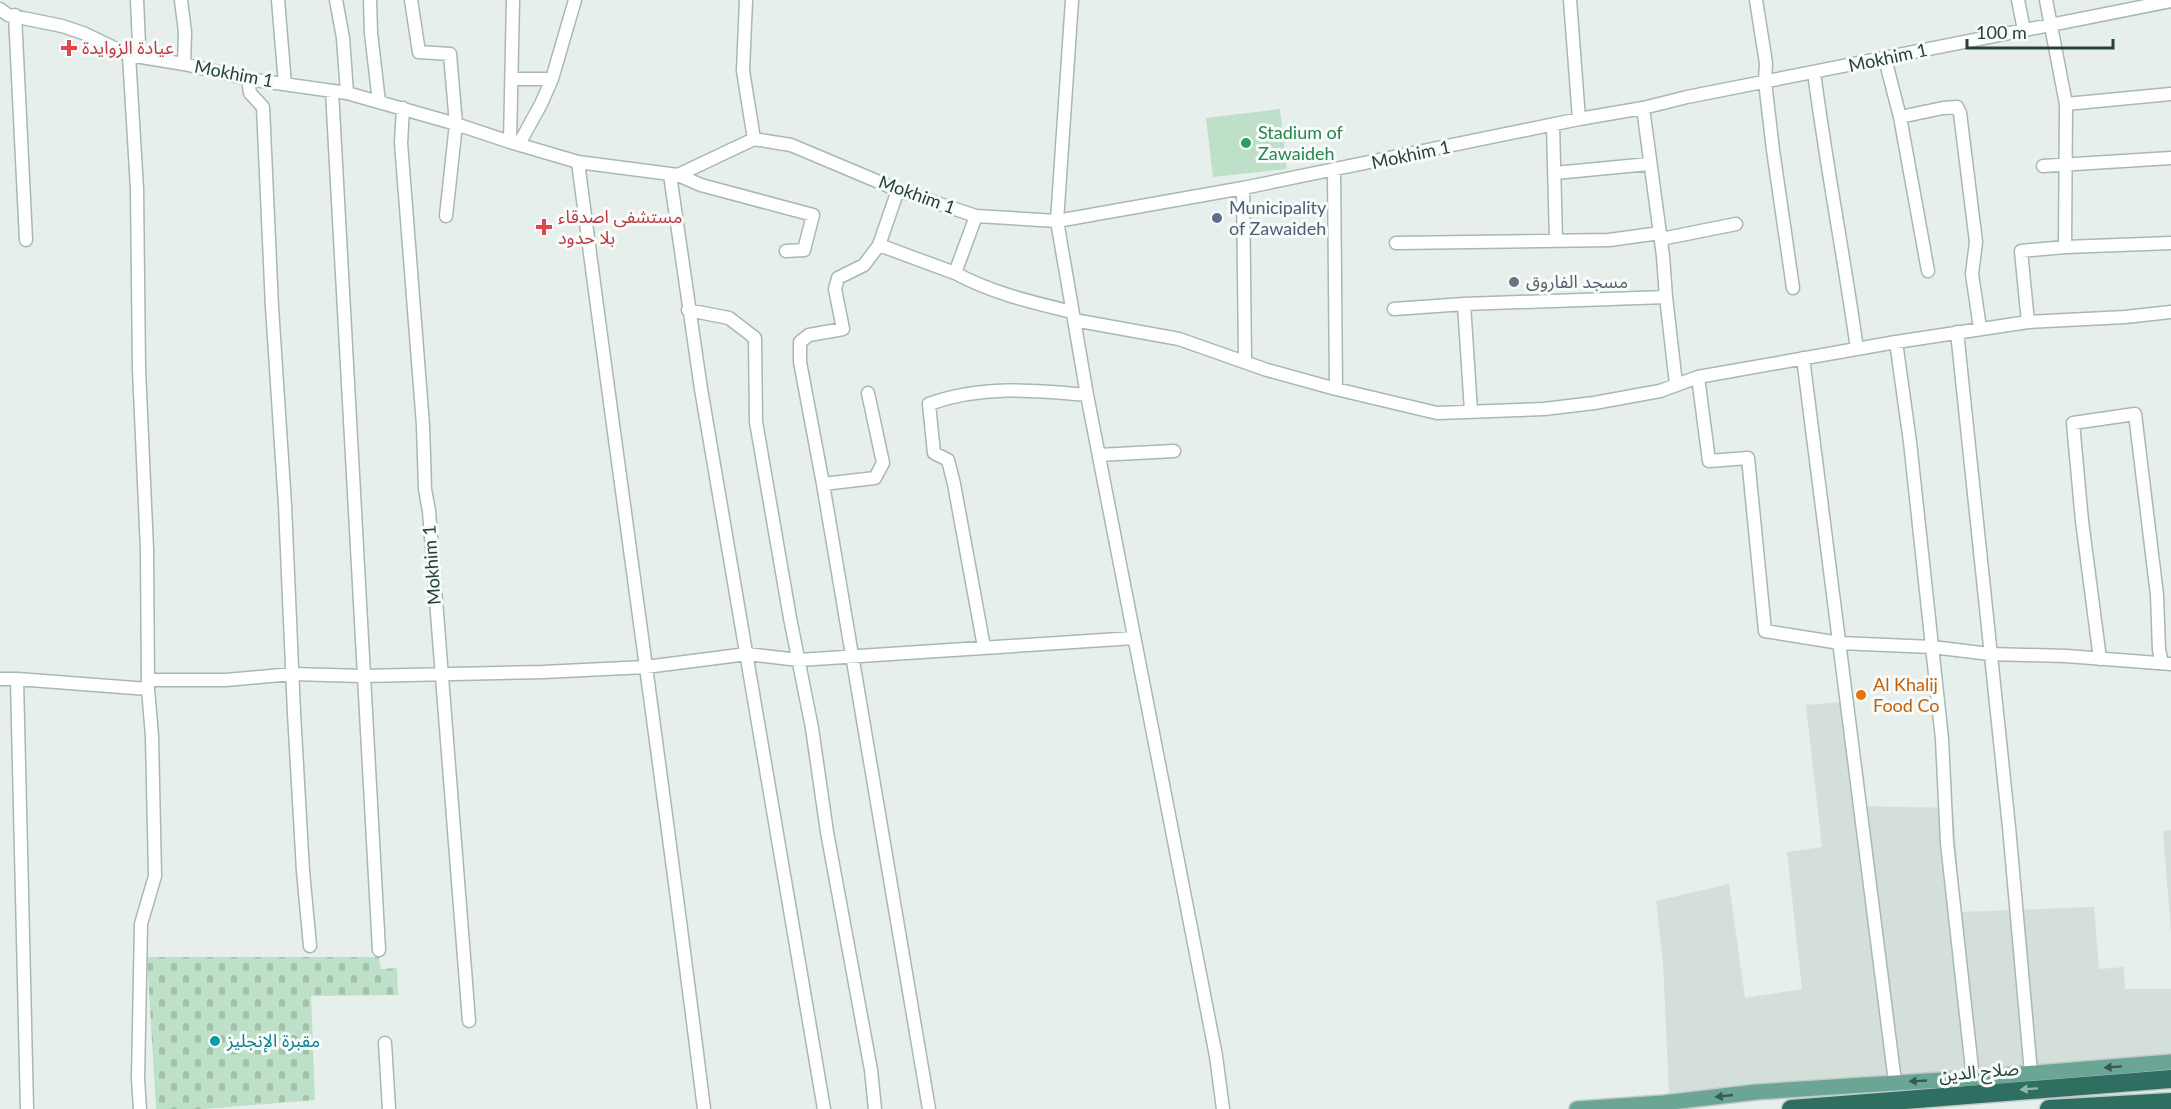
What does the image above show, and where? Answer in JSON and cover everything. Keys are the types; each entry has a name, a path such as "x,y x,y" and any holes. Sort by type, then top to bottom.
{"highway":[{"name":"صلاح الدين","path":"1791,1109 2171,1079"},
{"path":"2049,1109 2171,1102"}],"main road":[{"path":"1577,1109 1663,1103 1756,1092 2171,1062"}],"street":[{"path":"6,0 27,240"},
{"path":"137,0 140,45 129,55 137,189 139,369 147,550 148,684 152,736 155,876 141,924 138,1079 140,1109"},
{"path":"182,0 185,32 184,64"},
{"path":"278,0 285,84"},
{"path":"336,0 343,38 347,93"},
{"path":"370,0 371,33 379,102"},
{"path":"411,0 419,52 450,54 456,124 446,216"},
{"path":"513,0 515,143"},
{"path":"515,143 542,104 552,79 575,0"},
{"path":"746,0 743,71 754,139 674,175 688,310 824,1109"},
{"path":"1072,0 1057,221 1087,395 1216,1056 1223,1109"},
{"path":"1570,0 1579,119"},
{"path":"1756,0 1766,63 1765,82 1780,204 1793,288"},
{"path":"2018,0 2024,30"},
{"path":"2046,0 2067,104 2064,247"},
{"name":"Mokhim 1","path":"754,139 790,145 898,190 976,216 1057,221 1334,171 1553,124 1643,108 1687,97 2166,2"},
{"name":"Mokhim 1","path":"6,13 83,33 129,55 184,64 248,79 347,93 578,162 674,175 701,185 813,215 804,250 786,251"},
{"path":"1885,59 1899,117 1928,272"},
{"path":"1814,72 1823,144 1857,349"},
{"path":"248,79 250,93 263,107 303,871 310,946"},
{"path":"513,79 552,79"},
{"path":"332,91 379,950"},
{"path":"2067,104 2171,94"},
{"path":"1899,117 1957,107 1960,113 1976,242 1972,274 1980,328"},
{"name":"Mokhim 1","path":"403,108 401,143 423,425 425,489 429,511 469,1021"},
{"path":"1643,108 1676,384"},
{"path":"1553,124 1556,240"},
{"path":"2043,166 2171,158"},
{"path":"578,162 704,1109"},
{"path":"1555,173 1649,165"},
{"path":"1334,171 1336,389"},
{"path":"1243,188 1245,362"},
{"path":"898,190 879,245 864,265 838,278 835,289 843,329 809,336 800,342 800,362 823,484 929,1109"},
{"path":"955,273 976,216"},
{"path":"1396,243 1609,240 1660,236 1736,224"},
{"path":"2028,322 2021,251 2171,243"},
{"path":"879,245 955,273 977,285 1013,298 1073,316 1179,339 1267,370 1437,413 1544,410 1574,406 1660,391 1698,377 1980,328 2028,322 2171,312"},
{"path":"1394,309 1464,304 1666,297"},
{"path":"1464,304 1471,411"},
{"path":"688,310 729,318 754,338 756,422 812,728 827,832 871,1070 875,1109"},
{"path":"1957,332 2009,827 2031,1073"},
{"path":"1896,342 1910,442 1942,739 1947,843 1973,1078"},
{"path":"1803,358 1895,1082"},
{"path":"1698,377 1709,461 1748,458 1765,631 1840,643 1932,647 1990,654 2066,656 2166,664"},
{"path":"984,647 954,484 948,460 934,453 929,404 951,396 1017,389 1087,395"},
{"path":"823,484 875,478 883,463 868,393"},
{"path":"2100,659 2082,522 2073,423 2134,414 2157,595 2159,650 2166,664"},
{"path":"1099,455 1174,451"},
{"path":"0,680 148,684 292,674 441,675 646,667 747,654 799,660 1134,638"},
{"path":"17,679 27,1109"},
{"path":"385,1043 389,1109"}],"shaded area":[{"path":"1842,702 1853,806 1953,808 1961,912 2094,907 2099,969 2124,967 2125,989 2171,989 2171,1056 1669,1093 1663,963 1656,901 1729,884 1745,998 1802,989 1787,852 1822,847 1806,705"},
{"path":"2171,830 2171,932 2163,831"}],"green space":[{"name":"Stadium of Zawaideh","path":"1280,109 1287,169 1213,177 1206,118"},
{"path":"147,957 379,957 381,969 397,968 398,995 311,996 315,1100 203,1109 156,1109"}],"place":[{"name":"عيادة الزوايدة","path":"69,48"},
{"name":"Stadium of Zawaideh","path":"1246,143"},
{"name":"Municipality of Zawaideh","path":"1217,218"},
{"name":"مستشفى اصدقاء بلا حدود","path":"544,227"},
{"name":"مسجد الفاروق","path":"1514,282"},
{"name":"Al Khalij Food Co","path":"1861,695"},
{"name":"مقبرة الإنجليز","path":"215,1041"}]}
